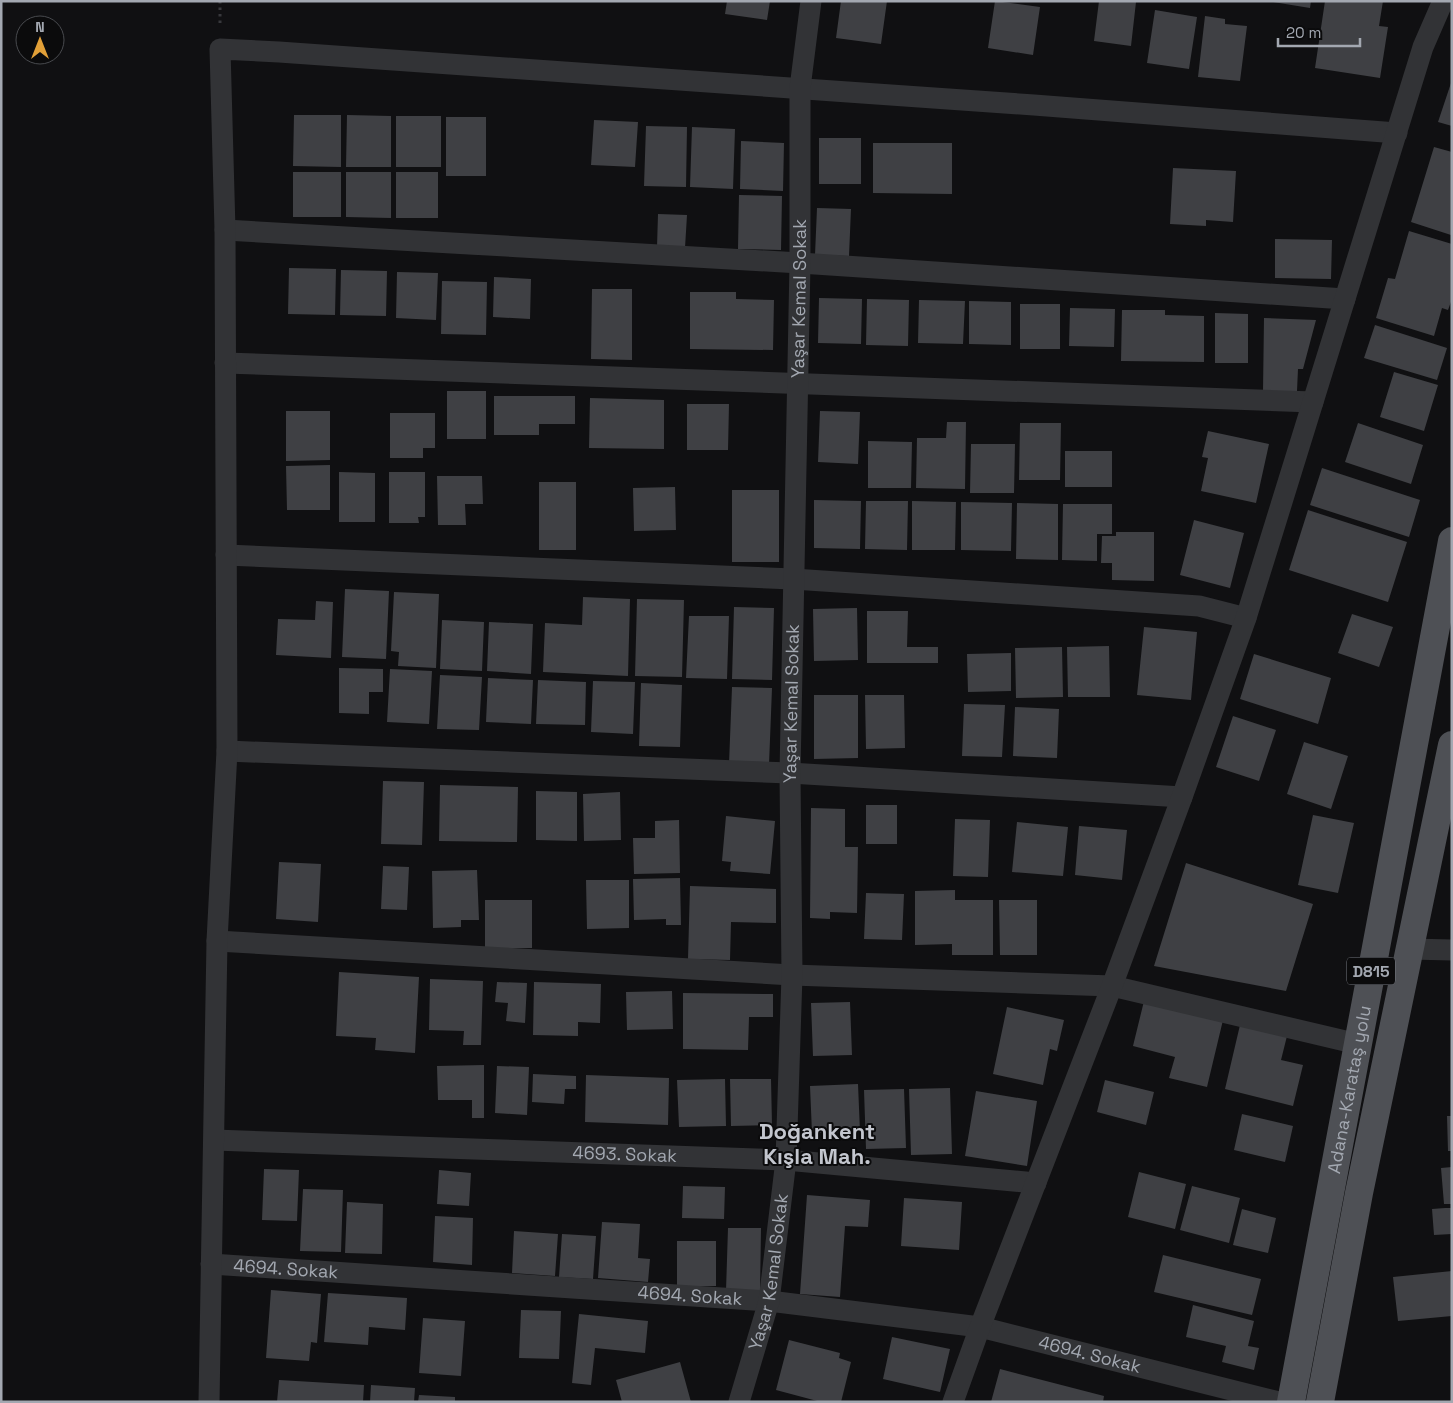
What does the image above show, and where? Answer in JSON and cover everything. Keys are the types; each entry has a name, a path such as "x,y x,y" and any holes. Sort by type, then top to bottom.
{"main road":[{"name":"Adana-Karataş yolu","path":"1291,1402 1452,541"},
{"name":"Adana-Karataş yolu","path":"1320,1402 1357,1203 1452,745"}],"street":[{"name":"Yaşar Kemal Sokak","path":"739,1402 769,1301 786,1160 792,975 790,773 792,579 800,263 800,88 811,1"},
{"path":"953,1402 980,1327 1112,986 1246,618 1423,47 1443,1"},
{"path":"209,1402 217,941 227,752 225,230 220,49 800,88 1396,133"},
{"path":"225,230 800,263 1345,299"},
{"path":"225,363 1313,402"},
{"path":"226,555 792,579 1199,606 1246,618"},
{"path":"227,752 790,773 1182,797"},
{"path":"217,941 792,975 1112,986 1358,1044"},
{"path":"1410,949 1452,950"},
{"name":"4693. Sokak","path":"214,1140 786,1160 1036,1183"},
{"name":"4694. Sokak","path":"211,1264 769,1301 980,1327 1279,1402"}],"building":[{"path":"727,1 770,1 767,20 725,14"},
{"path":"841,1 887,1 881,44 836,38"},
{"path":"995,1 1040,7 1033,55 988,48"},
{"path":"1099,1 1136,2 1131,46 1094,41"},
{"path":"1274,1 1311,1 1310,8"},
{"path":"1325,1 1383,1 1379,26 1388,27 1380,78 1315,68"},
{"path":"1155,10 1197,17 1189,69 1147,63"},
{"path":"1205,16 1225,19 1225,24 1247,26 1240,81 1198,77"},
{"path":"1452,83 1452,126 1438,122"},
{"path":"294,115 341,115 341,167 293,166"},
{"path":"347,115 391,116 391,167 346,167"},
{"path":"396,116 441,116 441,167 396,167"},
{"path":"446,117 486,117 486,176 446,176"},
{"path":"594,120 638,122 635,167 591,165"},
{"path":"646,126 687,127 686,187 644,186"},
{"path":"692,127 735,129 733,189 690,187"},
{"path":"819,138 861,138 861,184 819,184"},
{"path":"741,141 784,143 783,191 740,189"},
{"path":"873,143 952,143 952,194 873,193"},
{"path":"1434,147 1452,152 1451,235 1411,222"},
{"path":"1173,168 1236,171 1233,222 1206,220 1206,226 1170,224"},
{"path":"293,172 341,172 341,217 293,217"},
{"path":"346,172 391,172 391,218 346,217"},
{"path":"396,172 438,172 438,218 396,218"},
{"path":"739,195 782,196 781,250 738,249"},
{"path":"817,208 851,209 849,256 815,255"},
{"path":"658,214 687,215 685,248 657,247"},
{"path":"1409,231 1452,244 1452,299 1448,310 1442,308 1434,336 1376,318 1388,278 1395,279"},
{"path":"1275,239 1332,240 1331,279 1275,278"},
{"path":"289,268 336,269 335,315 288,314"},
{"path":"341,270 387,271 386,316 340,315"},
{"path":"397,272 438,273 436,320 396,318"},
{"path":"494,277 531,279 530,319 493,317"},
{"path":"442,281 487,282 486,335 441,334"},
{"path":"592,289 632,289 632,360 591,359"},
{"path":"690,292 736,292 736,299 774,300 773,350 690,349"},
{"path":"819,298 862,299 861,344 818,343"},
{"path":"867,299 909,300 908,346 866,345"},
{"path":"919,300 965,301 963,344 918,343"},
{"path":"969,301 1011,302 1011,345 969,344"},
{"path":"1020,304 1060,304 1060,349 1020,349"},
{"path":"1070,308 1115,309 1114,347 1069,346"},
{"path":"1122,310 1165,310 1165,315 1204,316 1204,362 1121,361"},
{"path":"1215,313 1248,314 1248,363 1215,363"},
{"path":"1264,318 1316,320 1303,369 1298,369 1297,391 1263,391"},
{"path":"1375,325 1447,348 1437,380 1364,358"},
{"path":"1394,372 1438,385 1424,431 1380,417"},
{"path":"447,391 486,391 486,439 447,439"},
{"path":"494,396 575,396 575,424 539,424 539,435 494,435"},
{"path":"590,398 664,400 664,449 589,448"},
{"path":"687,404 729,404 728,450 687,450"},
{"path":"286,411 330,411 330,460 286,461"},
{"path":"820,411 860,412 858,464 818,462"},
{"path":"390,413 435,413 435,448 423,448 423,458 390,458"},
{"path":"947,422 966,422 965,489 916,488 917,438 946,438"},
{"path":"1020,423 1061,423 1060,480 1019,480"},
{"path":"1358,423 1423,445 1411,484 1345,462"},
{"path":"1208,431 1269,444 1256,503 1201,491 1208,458 1202,457"},
{"path":"868,441 912,442 911,488 868,488"},
{"path":"971,444 1015,444 1014,493 970,493"},
{"path":"1065,451 1112,451 1112,487 1065,487"},
{"path":"330,465 330,510 287,510 286,466"},
{"path":"1322,468 1420,500 1409,537 1310,505"},
{"path":"339,472 375,473 375,522 339,522"},
{"path":"389,472 425,472 425,517 418,517 419,523 389,523"},
{"path":"437,476 482,476 483,504 465,504 466,525 438,525"},
{"path":"539,482 576,482 576,550 539,550"},
{"path":"675,487 676,530 634,531 633,488"},
{"path":"732,490 779,490 779,562 732,562"},
{"path":"814,500 861,501 860,549 814,548"},
{"path":"866,501 908,501 907,550 865,549"},
{"path":"912,501 956,502 955,550 912,550"},
{"path":"961,502 1012,503 1011,551 961,550"},
{"path":"1017,503 1058,504 1058,560 1016,559"},
{"path":"1063,504 1112,504 1112,534 1097,534 1097,561 1062,560"},
{"path":"1308,510 1407,542 1388,602 1289,570"},
{"path":"1194,520 1244,533 1230,588 1180,575"},
{"path":"1116,532 1154,532 1154,581 1112,580 1112,563 1101,563 1102,536 1116,536"},
{"path":"345,589 389,591 386,659 342,657"},
{"path":"394,592 439,594 436,668 398,666 399,652 391,651"},
{"path":"583,597 630,599 628,676 543,672 545,623 582,625"},
{"path":"637,599 684,600 682,677 635,676"},
{"path":"316,601 333,602 331,658 276,655 278,619 315,620"},
{"path":"734,607 774,608 772,680 732,679"},
{"path":"857,608 858,660 814,661 813,609"},
{"path":"867,611 908,611 907,647 938,647 938,663 867,663"},
{"path":"1352,614 1393,627 1379,667 1338,653"},
{"path":"689,616 729,616 727,679 686,678"},
{"path":"442,620 484,622 482,671 440,669"},
{"path":"489,622 533,624 531,674 487,671"},
{"path":"1144,627 1197,632 1191,700 1137,695"},
{"path":"1109,646 1110,697 1068,697 1067,647"},
{"path":"1062,647 1063,697 1016,698 1015,648"},
{"path":"1011,653 1011,691 968,692 967,654"},
{"path":"1254,654 1331,678 1318,724 1240,699"},
{"path":"339,668 383,669 383,692 369,692 369,714 339,713"},
{"path":"390,669 432,671 429,724 387,722"},
{"path":"440,675 482,677 479,730 437,729"},
{"path":"488,678 533,680 531,724 486,722"},
{"path":"538,680 586,682 585,725 536,724"},
{"path":"593,681 635,682 633,734 591,732"},
{"path":"641,683 682,685 680,747 639,746"},
{"path":"732,687 772,688 769,765 729,764"},
{"path":"814,695 858,695 858,758 814,759"},
{"path":"865,695 904,695 905,748 866,749"},
{"path":"964,704 1005,705 1002,757 962,756"},
{"path":"1015,707 1059,709 1057,758 1013,756"},
{"path":"1233,716 1276,730 1259,781 1216,767"},
{"path":"1304,742 1348,756 1331,809 1287,794"},
{"path":"383,781 424,782 422,845 381,844"},
{"path":"440,785 518,787 517,842 439,841"},
{"path":"536,791 577,792 577,841 536,840"},
{"path":"620,792 621,840 584,841 583,794"},
{"path":"866,805 897,805 897,844 866,844"},
{"path":"811,808 845,809 845,847 858,847 857,913 830,912 830,919 810,918"},
{"path":"1313,815 1354,823 1338,893 1298,885"},
{"path":"726,816 775,821 770,874 730,871 731,862 722,861"},
{"path":"955,819 990,820 988,877 953,876"},
{"path":"679,820 680,873 634,874 633,838 655,838 655,821"},
{"path":"1017,822 1068,827 1063,876 1012,872"},
{"path":"1079,826 1127,830 1122,880 1075,875"},
{"path":"279,862 321,864 318,922 276,919"},
{"path":"1186,863 1313,904 1286,991 1154,966"},
{"path":"383,866 409,867 407,910 381,909"},
{"path":"477,870 479,920 461,920 461,927 433,928 432,871"},
{"path":"680,878 681,925 666,925 666,919 634,920 633,879"},
{"path":"586,880 629,880 629,928 587,929"},
{"path":"690,886 776,889 776,923 731,922 730,960 688,959"},
{"path":"955,890 955,900 993,900 993,955 952,955 952,944 915,945 915,891"},
{"path":"866,893 904,894 902,940 864,939"},
{"path":"485,900 532,900 532,948 485,948"},
{"path":"999,900 1037,900 1037,955 1000,955"},
{"path":"339,972 419,977 415,1053 375,1050 376,1038 336,1036"},
{"path":"430,979 483,981 481,1045 463,1045 464,1031 429,1030"},
{"path":"497,982 527,983 525,1023 506,1021 508,1003 495,1002"},
{"path":"534,982 601,984 600,1023 578,1022 578,1036 533,1035"},
{"path":"672,991 673,1029 627,1030 626,992"},
{"path":"683,993 773,994 773,1017 749,1017 748,1050 683,1049"},
{"path":"1144,1001 1223,1020 1207,1087 1169,1078 1175,1057 1133,1046"},
{"path":"850,1002 852,1055 813,1056 811,1003"},
{"path":"1007,1007 1064,1020 1057,1051 1050,1049 1043,1085 993,1074"},
{"path":"1240,1025 1287,1036 1281,1060 1303,1065 1293,1106 1225,1089"},
{"path":"484,1065 484,1118 472,1118 472,1100 438,1100 437,1066"},
{"path":"497,1066 529,1067 527,1115 495,1113"},
{"path":"533,1074 576,1076 576,1089 565,1089 564,1104 532,1102"},
{"path":"586,1075 669,1078 668,1125 585,1122"},
{"path":"725,1079 726,1126 679,1127 677,1080"},
{"path":"730,1079 771,1079 772,1125 731,1126"},
{"path":"1105,1080 1154,1092 1146,1125 1097,1112"},
{"path":"858,1084 860,1132 812,1133 810,1086"},
{"path":"950,1088 952,1154 911,1155 909,1089"},
{"path":"904,1089 906,1148 866,1149 864,1090"},
{"path":"976,1091 1037,1101 1027,1166 965,1156"},
{"path":"1242,1114 1293,1126 1285,1162 1234,1150"},
{"path":"1447,1116 1452,1116 1452,1151 1448,1151"},
{"path":"1452,1167 1452,1204 1444,1204 1441,1168"},
{"path":"264,1169 299,1170 297,1221 262,1220"},
{"path":"439,1170 471,1173 469,1206 437,1204"},
{"path":"1139,1172 1186,1184 1175,1229 1128,1217"},
{"path":"683,1186 725,1187 724,1219 682,1218"},
{"path":"1192,1186 1240,1198 1229,1243 1180,1230"},
{"path":"303,1189 343,1190 341,1252 300,1251"},
{"path":"807,1195 870,1200 868,1227 845,1226 840,1297 800,1294"},
{"path":"904,1198 962,1202 959,1250 901,1246"},
{"path":"347,1202 383,1204 382,1254 345,1253"},
{"path":"1452,1208 1452,1234 1434,1235 1432,1209"},
{"path":"1242,1209 1276,1218 1268,1253 1233,1245"},
{"path":"435,1216 473,1218 472,1265 433,1262"},
{"path":"602,1222 640,1224 638,1258 650,1259 648,1282 598,1278"},
{"path":"728,1228 761,1228 760,1292 726,1291"},
{"path":"514,1231 558,1234 555,1276 512,1273"},
{"path":"562,1234 596,1236 593,1279 559,1277"},
{"path":"677,1241 716,1241 716,1286 677,1286"},
{"path":"1163,1255 1261,1279 1252,1315 1154,1292"},
{"path":"1452,1271 1452,1316 1398,1321 1393,1277"},
{"path":"271,1290 321,1294 317,1343 311,1342 309,1361 266,1358"},
{"path":"328,1293 407,1298 405,1330 369,1327 368,1345 324,1342"},
{"path":"1193,1305 1254,1321 1248,1346 1259,1348 1254,1370 1222,1362 1226,1346 1186,1337"},
{"path":"521,1310 561,1311 559,1359 519,1358"},
{"path":"579,1314 648,1321 645,1353 595,1348 591,1385 572,1383"},
{"path":"423,1318 465,1321 461,1376 419,1373"},
{"path":"892,1337 950,1349 940,1392 883,1379"},
{"path":"789,1340 840,1353 839,1358 851,1362 841,1402 821,1402 776,1390"},
{"path":"680,1362 691,1402 622,1402 616,1380"},
{"path":"1000,1369 1104,1396 1103,1402 991,1402"},
{"path":"279,1380 364,1385 363,1402 277,1402"},
{"path":"371,1385 415,1388 414,1402 370,1402"},
{"path":"419,1395 455,1397 455,1402 418,1402"}],"district":[{"name":"Doğankent Kışla Mah.","path":"817,1144"}]}
